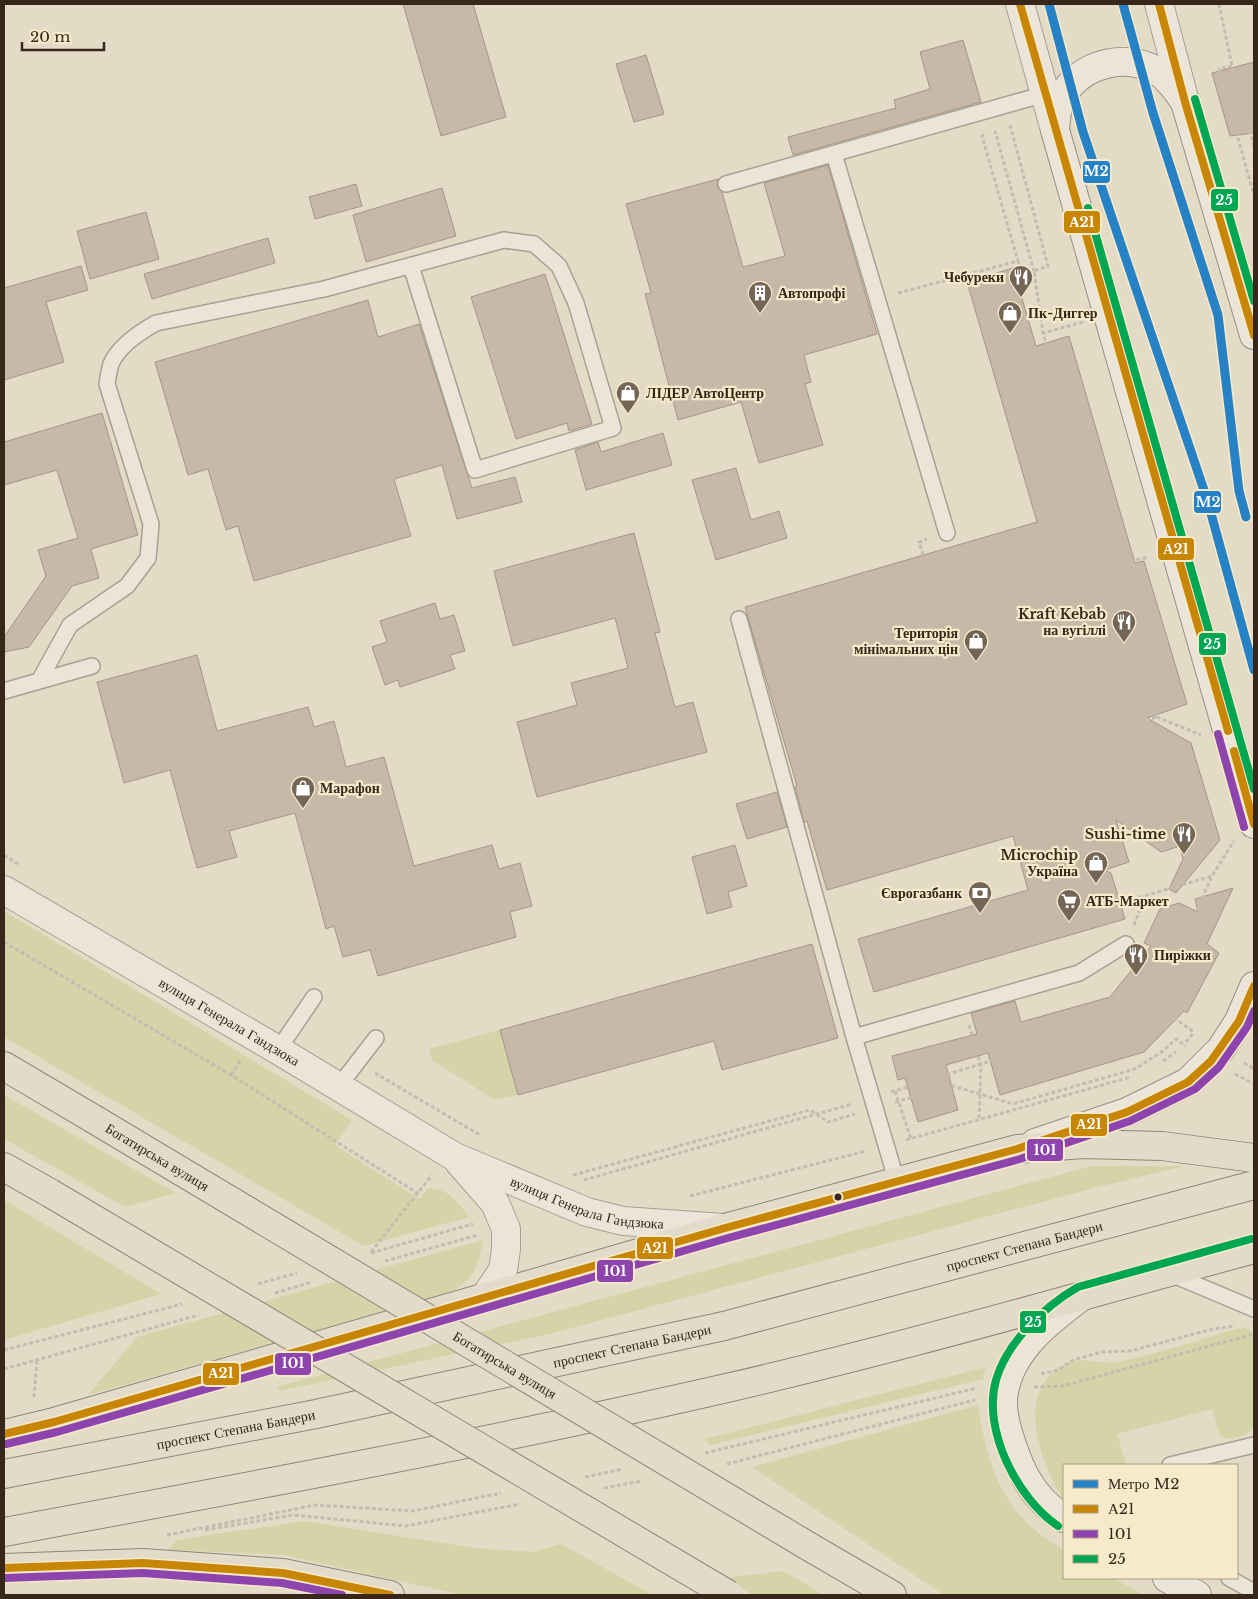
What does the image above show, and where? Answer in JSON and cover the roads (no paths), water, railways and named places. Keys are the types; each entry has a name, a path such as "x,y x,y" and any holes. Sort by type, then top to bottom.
{"main road":[{"path":"1020,4 1055,130 1244,758 1254,824"},
{"path":"1159,4 1185,102 1254,336"},
{"path":"1055,130 1057,111 1064,94 1075,80 1090,69 1107,62 1125,61 1144,65 1160,73 1185,102"},
{"name":"вулиця Генерала Гандзюка","path":"4,890 339,1086 455,1157 587,1212 623,1221 725,1228"},
{"path":"4,1434 54,1422 725,1228 1017,1150 1127,1112 1188,1082 1221,1049 1240,1021 1254,986"},
{"name":"Богатирська вулиця","path":"4,1066 892,1595"},
{"path":"1017,1150 1083,1144 1162,1146 1254,1158"},
{"name":"вулиця Генерала Гандзюка","path":"455,1157 495,1203 506,1229 506,1250 503,1270 485,1297"},
{"path":"4,1167 729,1595"},
{"name":"проспект Степана Бандери","path":"4,1474 316,1414 724,1326 1254,1185"},
{"path":"4,1532 335,1471 719,1390 918,1340 1254,1249"},
{"path":"1063,1517 1054,1512 1035,1492 1019,1465 1009,1436 1003,1394 1015,1384 1032,1337 1082,1296"},
{"path":"4,1568 152,1564 283,1573 390,1595"},
{"path":"1169,1579 1197,1595"}],"lane":[{"path":"726,184 1045,94"},
{"path":"834,154 947,533"},
{"path":"39,681 70,625 127,586 148,558 151,524 107,384 111,363 123,348 141,331 156,323 324,290 504,240 534,244 559,266 576,304 613,428 474,470 411,266"},
{"path":"739,619 854,1037 897,1182"},
{"path":"4,691 92,666"},
{"path":"854,1037 964,1008 1079,973 1126,944"},
{"path":"278,1050 314,997"},
{"path":"339,1086 376,1038"},
{"path":"1167,1272 1254,1309"},
{"path":"1174,1464 1254,1445"},
{"path":"1232,1585 1254,1592"}],"metro line":[{"name":"M2","path":"1049,4 1083,132 1207,499 1254,670"},
{"name":"M2","path":"1123,4 1153,113 1218,315 1239,491 1246,517"}],"place":[{"name":"Чебуреки","path":"1021,298"},
{"name":"Автопрофі","path":"760,314"},
{"name":"Пк-Диггер","path":"1010,334"},
{"name":"ЛІДЕР АвтоЦентр","path":"628,414"},
{"name":"Kraft Kebab на вугіллі","path":"1124,643"},
{"name":"Територія мінімальних цін","path":"976,662"},
{"name":"Марафон","path":"303,809"},
{"name":"Sushi-time","path":"1184,855"},
{"name":"Microchip Україна","path":"1096,884"},
{"name":"Єврогазбанк","path":"980,914"},
{"name":"АТБ-Маркет","path":"1069,922"},
{"name":"Пиріжки","path":"1136,976"}]}
